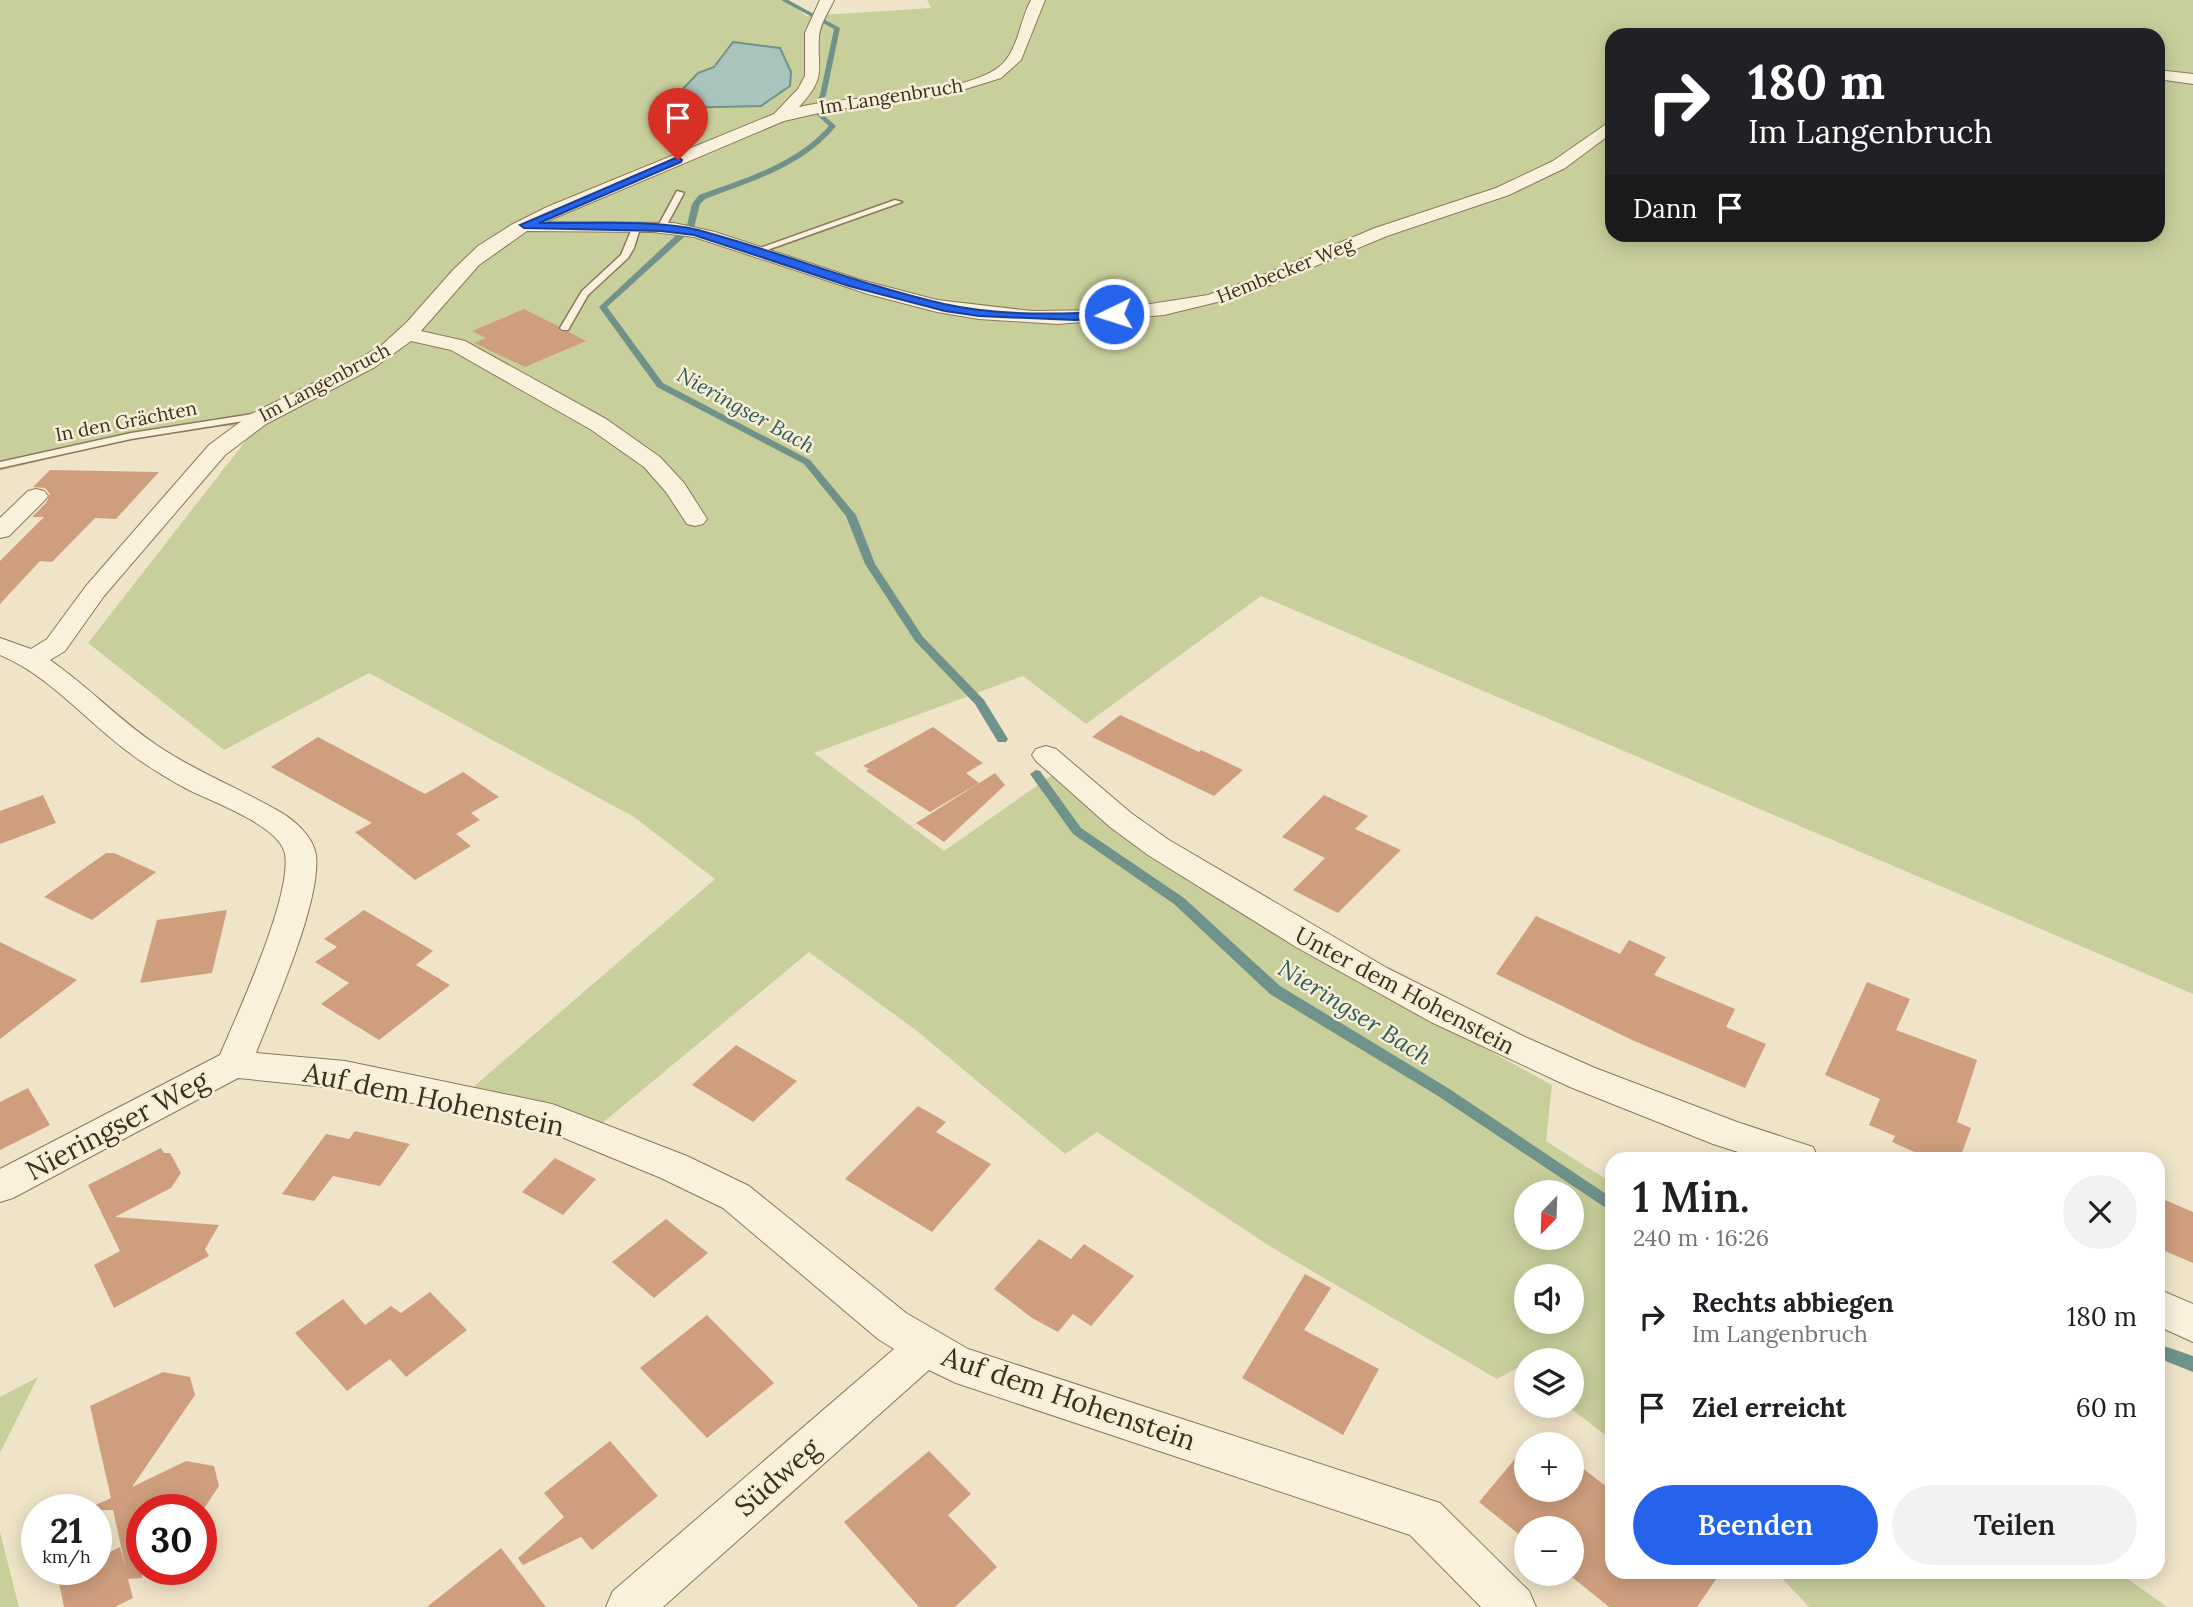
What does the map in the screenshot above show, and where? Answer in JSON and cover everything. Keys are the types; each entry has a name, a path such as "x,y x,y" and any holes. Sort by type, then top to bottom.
{"street":[{"name":"Im Langenbruch","path":"780,117 805,91 813,76 812,33 827,0"},
{"name":"Im Langenbruch","path":"16,653 56,645 95,591 217,450 259,416 365,364 407,334 472,261 502,238 524,225 780,117 819,108 934,91 997,75 1018,56 1029,14 1038,0"},
{"path":"2165,76 2193,79"},
{"name":"Hembecker Weg","path":"524,225 668,229 695,233 866,287 979,313 1075,317 1141,313 1210,300 1249,289 1345,245 1522,185 1568,160 1605,131"},
{"path":"407,334 458,345 598,425 652,462 676,488 695,519"},
{"path":"0,531 36,496"},
{"path":"16,653 135,743 197,783 292,834 301,853 301,878 293,908 234,1064"},
{"name":"Unter dem Hohenstein","path":"1046,755 1147,840 1293,931 1388,985 1575,1077 1662,1112 1782,1152"},
{"name":"Nieringser Weg","path":"0,1187 234,1064"},
{"name":"Auf dem Hohenstein","path":"234,1064 345,1075 552,1118 674,1167 736,1197 892,1325 956,1364 1424,1518 1513,1607"},
{"path":"2165,1310 2193,1324"},
{"name":"Südweg","path":"629,1607 926,1347"}],"lane":[{"path":"668,229 680,193"},
{"path":"752,252 898,202"},
{"path":"565,328 578,302 626,258 636,228"},
{"name":"In den Grächten","path":"0,465 131,436 259,416"}],"green space":[{"path":"0,0 789,0 806,16 931,8 927,0 2193,0 2193,994 1261,596 1086,724 1023,676 814,753 944,851 1052,775 1116,827 1352,976 1552,1085 1546,1141 1605,1179 1605,1435 1583,1418 1584,1348 1514,1348 1514,1370 1497,1379 1271,1247 1097,1132 1065,1154 917,1031 809,952 600,1125 472,1088 715,879 634,817 369,673 224,750 88,643 258,425 210,427 117,442 0,471","holes":["714,67 761,106 675,108 685,88 694,78"]},
{"path":"38,1377 0,1453 0,1397"},
{"path":"0,1532 19,1607 0,1607"},
{"path":"1783,1579 2128,1579 2167,1607 1809,1607"}],"water":[{"path":"733,42 780,48 791,72 790,86 761,106 675,108 679,93 698,73 714,67"}],"building":[{"path":"524,309 558,326 560,332 569,332 586,341 525,367 474,343 486,338 472,331"},
{"path":"50,470 159,472 116,519 95,518 52,562 40,561 0,604 0,561 44,517 32,517 46,503 50,494 45,488 33,487"},
{"path":"1120,715 1243,770 1214,796 1092,737"},
{"path":"933,727 983,763 966,773 979,783 930,812 866,771 869,769 863,766"},
{"path":"318,737 425,794 463,772 499,797 471,813 480,820 456,834 471,846 415,880 355,832 372,823 271,767"},
{"path":"995,773 1005,785 944,842 916,823"},
{"path":"43,795 56,823 0,844 0,811"},
{"path":"1324,795 1368,816 1355,829 1401,850 1338,913 1293,890 1325,858 1282,837"},
{"path":"106,853 114,853 156,872 92,920 44,897"},
{"path":"227,910 212,973 140,983 157,920"},
{"path":"364,910 433,951 416,965 450,985 379,1040 321,1004 349,983 315,962 337,947 324,939"},
{"path":"1536,916 1620,954 1629,940 1666,957 1654,975 1735,1009 1726,1027 1766,1044 1745,1088 1632,1040 1496,974"},
{"path":"0,942 77,980 0,1039"},
{"path":"1867,982 1910,999 1896,1030 1977,1060 1957,1122 1971,1128 1962,1152 1914,1152 1892,1142 1895,1136 1869,1125 1880,1099 1825,1075"},
{"path":"736,1045 797,1081 753,1122 692,1085"},
{"path":"28,1088 50,1125 0,1150 0,1102"},
{"path":"918,1106 946,1122 936,1132 991,1164 932,1232 845,1179"},
{"path":"355,1131 410,1144 380,1186 333,1176 314,1201 282,1194 326,1134 349,1139"},
{"path":"161,1148 164,1153 170,1153 181,1173 171,1188 115,1217 219,1225 205,1249 209,1256 114,1308 94,1265 120,1251 88,1185"},
{"path":"555,1158 596,1179 563,1215 522,1192"},
{"path":"2165,1200 2193,1212 2193,1263 2165,1251"},
{"path":"666,1219 708,1253 654,1298 612,1262"},
{"path":"1039,1239 1071,1259 1084,1244 1134,1276 1091,1326 1073,1314 1058,1332 1032,1318 994,1289"},
{"path":"1305,1274 1331,1288 1304,1330 1379,1369 1343,1435 1242,1378"},
{"path":"430,1292 467,1330 406,1377 390,1359 347,1391 295,1333 343,1299 365,1325 391,1306 401,1313"},
{"path":"707,1315 774,1383 707,1438 640,1368"},
{"path":"163,1372 190,1377 195,1395 132,1487 186,1461 214,1466 219,1486 214,1494 126,1494 126,1569 112,1510 112,1494 90,1406"},
{"path":"610,1441 658,1496 592,1550 581,1537 523,1565 518,1558 564,1517 544,1493"},
{"path":"929,1451 971,1494 948,1515 997,1567 955,1607 919,1607 844,1522"},
{"path":"1514,1460 1514,1502 1584,1502 1584,1469 1605,1486 1605,1579 1716,1579 1697,1607 1609,1607 1583,1586 1584,1516 1514,1516 1514,1530 1479,1502"},
{"path":"120,1547 126,1569 126,1585 130,1585 133,1598 115,1607 64,1607 59,1585 112,1585 112,1551"},
{"path":"501,1548 546,1607 427,1607"}],"waterway":[{"name":"Nieringser Bach","path":"784,0 837,28 823,95 818,104"},
{"name":"Nieringser Bach","path":"819,114 833,126 821,140 773,170 702,197 696,204 691,226 603,307 660,385 807,462 851,515 870,564 919,639 980,702 1002,739"},
{"name":"Nieringser Bach","path":"1036,774 1077,831 1179,901 1275,990 1443,1092 1605,1201"},
{"name":"Nieringser Bach","path":"2165,1354 2193,1364"}],"route":[{"path":"678,160 524,225 676,229 853,284 979,313 1075,317 1114,314"}]}
